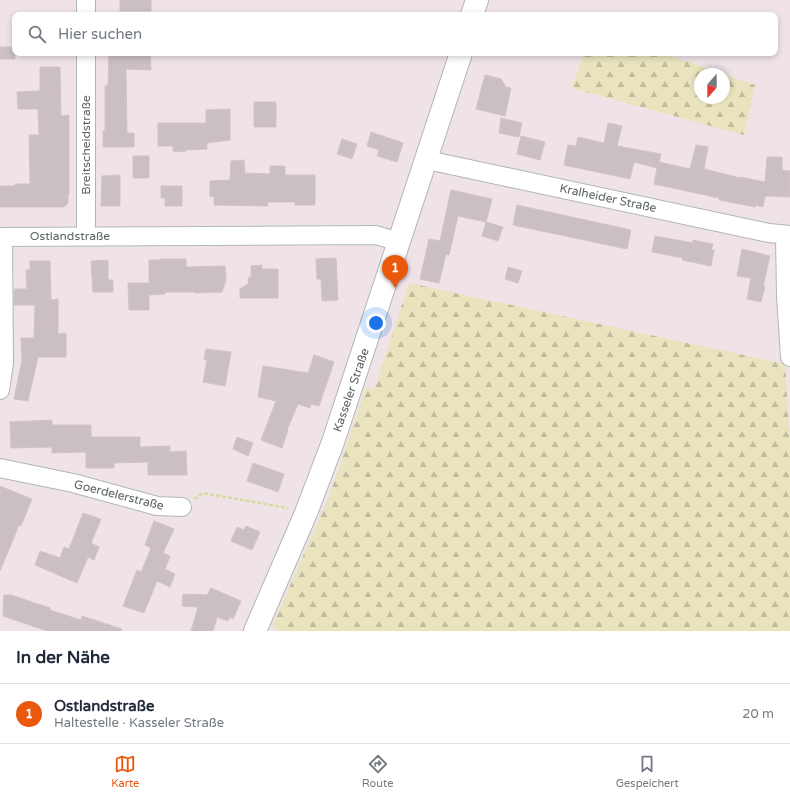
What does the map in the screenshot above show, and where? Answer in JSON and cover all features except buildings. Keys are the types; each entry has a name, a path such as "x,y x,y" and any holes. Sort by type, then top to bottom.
{"street":[{"path":"86,0 86,12"},
{"path":"473,12 477,0"},
{"name":"Breitscheidstraße","path":"86,56 86,236"},
{"name":"Kasseler Straße","path":"255,631 306,514 333,442 427,160 460,56"},
{"name":"Kralheider Straße","path":"427,160 769,233 788,235"},
{"name":"Ostlandstraße","path":"0,390 4,363 1,237 376,235 399,242"},
{"path":"788,235 786,296 790,357"},
{"name":"Goerdelerstraße","path":"0,468 73,483 156,506 182,507"}],"path":[{"path":"182,507 203,493 292,508 306,514"}],"green space":[{"path":"584,56 671,56 706,68 694,68 694,104 730,104 730,76 755,85 744,135 571,88"},
{"path":"409,283 785,364 790,440 790,631 282,631 272,627 330,494 366,388 374,390"}],"place":[{"name":"Ostlandstraße","path":"395,288"}]}
